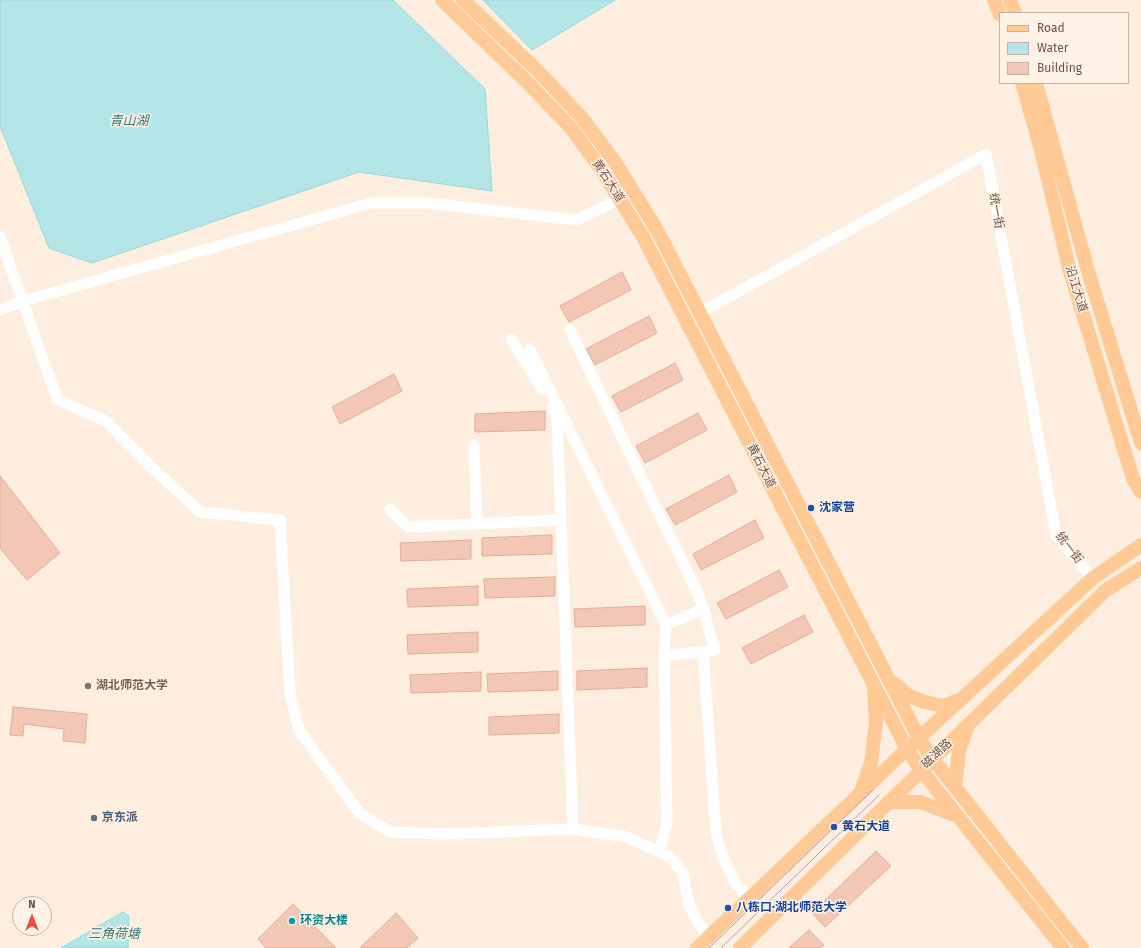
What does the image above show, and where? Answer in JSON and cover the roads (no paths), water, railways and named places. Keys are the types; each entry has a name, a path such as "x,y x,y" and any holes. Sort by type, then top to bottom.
{"main road":[{"name":"黄石大道","path":"442,0 527,82 571,128 602,170 643,237 906,749 921,770 1063,948"},
{"name":"黄石大道","path":"463,0 538,71 582,118 615,162 657,230 918,738 1082,948"},
{"path":"994,0 999,12"},
{"path":"1010,0 1015,12"},
{"name":"沿江大道","path":"1022,84 1041,150 1068,268 1133,479 1141,492"},
{"name":"沿江大道","path":"1036,84 1088,271 1134,425 1141,443"},
{"name":"磁湖路","path":"696,948 960,699 1093,578 1140,543"},
{"name":"磁湖路","path":"740,948 1105,591 1141,568"},
{"path":"888,677 909,696 925,702 943,706 960,699"},
{"path":"861,792 871,763 876,722 873,684"},
{"path":"955,787 959,751 968,724"},
{"path":"888,802 920,802 958,816"}],"street":[{"name":"统一街","path":"700,313 986,154 1056,535 1093,578"},
{"path":"0,310 23,301 371,203 427,203 577,220 633,191"},
{"path":"0,237 57,399 106,422 149,465 200,512 280,520 290,694 299,730 359,812 390,832 442,834 573,829 627,837 670,857 683,873 689,905 707,938"},
{"path":"570,330 695,587 715,650 664,656"},
{"path":"511,339 551,403 557,417 573,829"},
{"path":"530,350 666,625 664,656 667,824 659,852"},
{"path":"474,445 477,524"},
{"path":"390,509 408,527 560,520"},
{"path":"666,625 703,609"},
{"path":"703,652 716,834 723,857 736,886 750,897"}],"water":[{"name":"青山湖","path":"0,0 393,0 485,89 492,191 359,172 92,263 49,248 0,126"},
{"path":"483,0 615,0 532,50"},
{"name":"三角荷塘","path":"123,912 129,916 128,948 61,948"}],"tram line":[{"path":"709,948 873,790"},
{"path":"721,948 879,795"}],"place":[{"name":"沈家营","path":"811,508"},
{"name":"湖北师范大学","path":"88,686"},
{"name":"京东派","path":"94,818"},
{"name":"黄石大道","path":"834,827"},
{"name":"八栋口·湖北师范大学","path":"728,908"},
{"name":"环资大楼","path":"292,921"}]}
